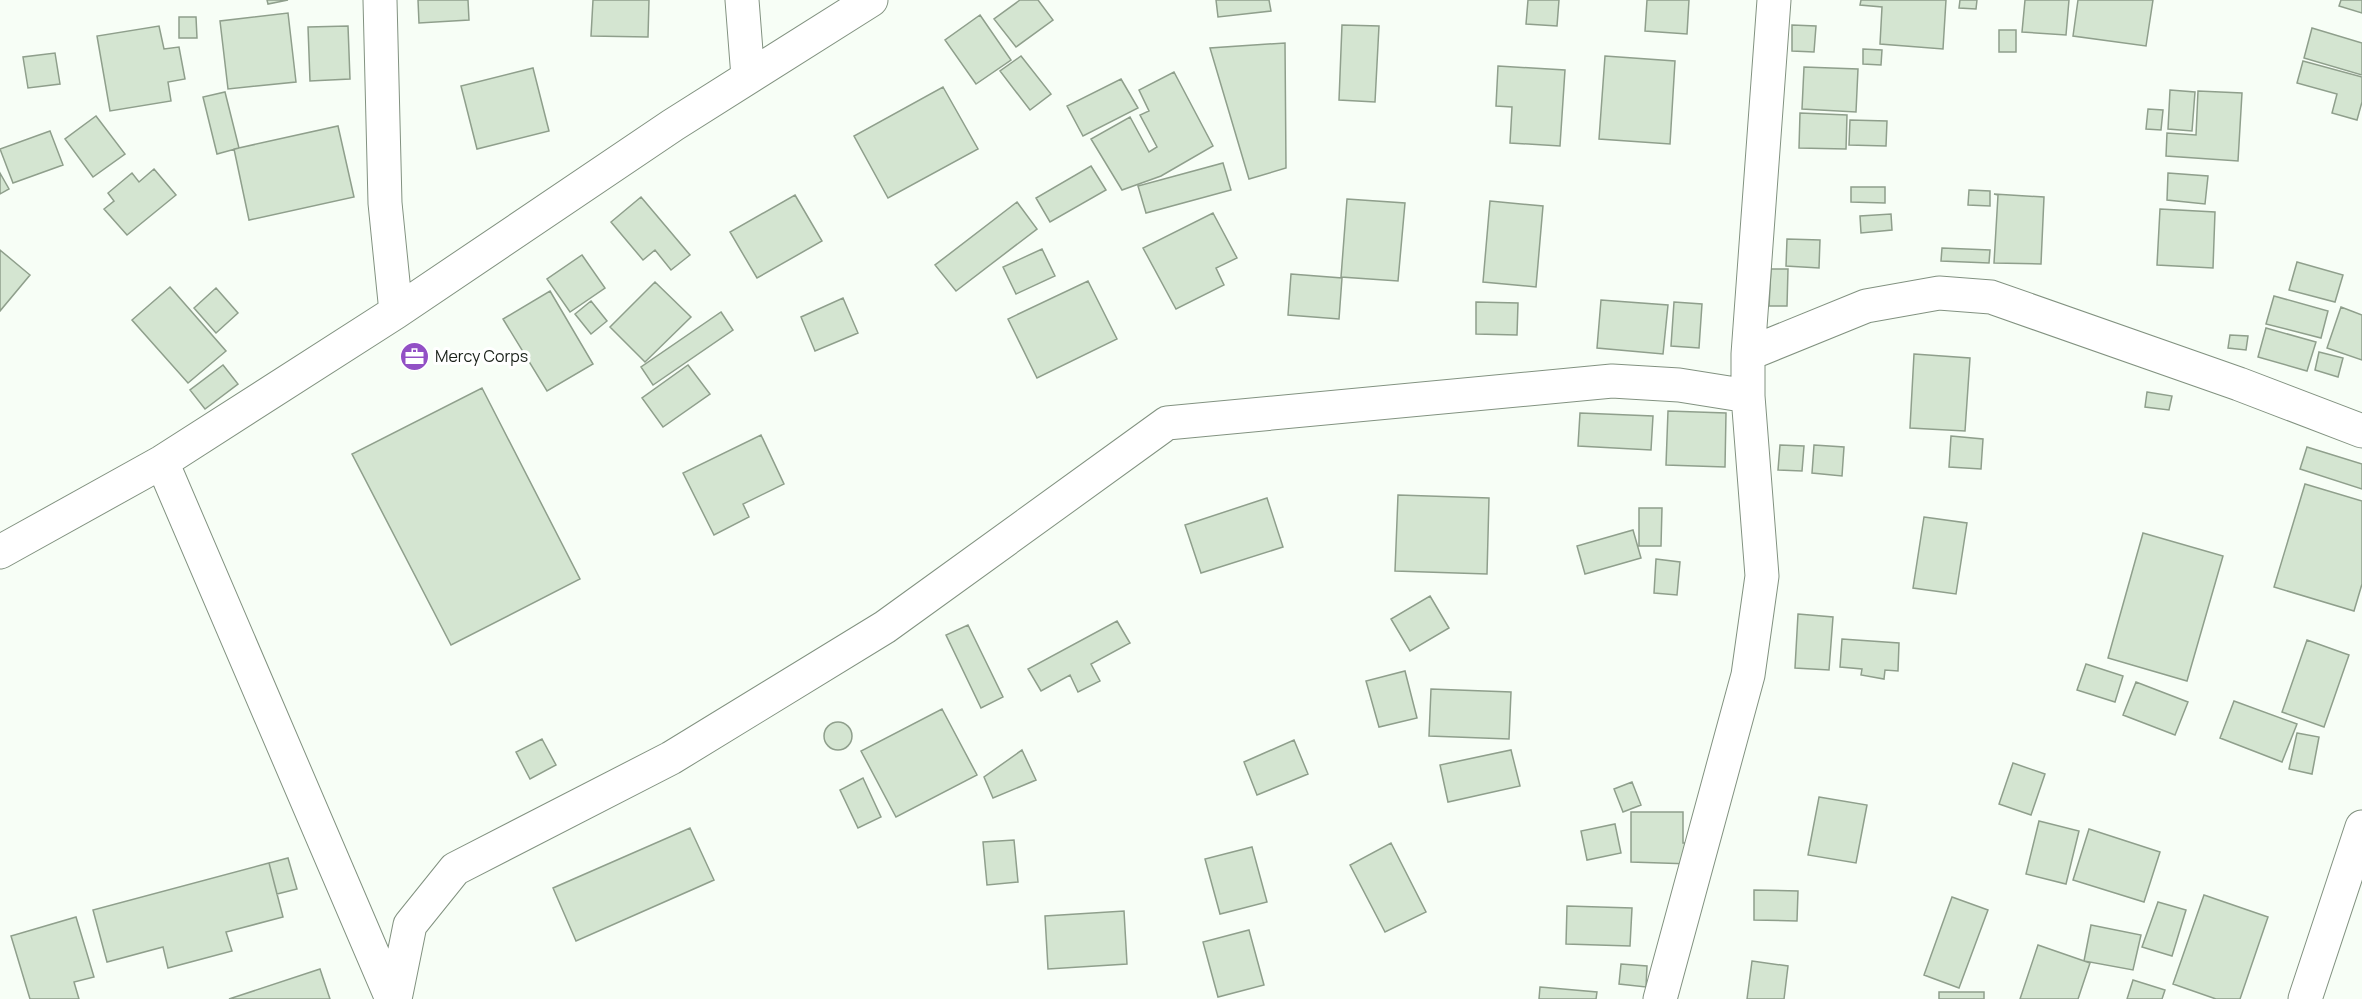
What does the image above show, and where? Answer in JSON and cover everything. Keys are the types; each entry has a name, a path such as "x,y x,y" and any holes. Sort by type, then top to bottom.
{"street":[{"path":"380,0 385,203 396,312"},
{"path":"742,0 748,77"},
{"path":"0,552 162,462 396,312 673,125 872,0"},
{"path":"1660,999 1748,675 1762,576 1748,396 1748,354 1774,0"},
{"path":"1748,354 1866,306 1939,293 1991,297 2239,384 2362,431"},
{"path":"393,999 410,925 455,869 671,758 885,627 1167,423 1612,381 1679,385 1748,396"},
{"path":"162,462 393,999"},
{"path":"2306,999 2362,827"}],"building":[{"path":"267,0 288,0 268,4"},
{"path":"418,0 468,0 469,20 419,23"},
{"path":"593,0 649,0 648,37 591,36"},
{"path":"1020,0 1038,0 1053,20 1016,47 994,19"},
{"path":"1216,0 1269,0 1271,11 1218,17"},
{"path":"1528,0 1559,0 1557,26 1526,24"},
{"path":"1647,0 1689,0 1687,34 1645,31"},
{"path":"1861,0 1946,0 1943,49 1880,44 1882,7 1860,5"},
{"path":"1960,0 1977,0 1976,9 1959,8"},
{"path":"2025,0 2069,0 2066,35 2022,32"},
{"path":"2078,0 2153,0 2146,46 2073,36"},
{"path":"2341,0 2362,0 2362,13 2339,6"},
{"path":"288,13 296,82 228,89 220,21"},
{"path":"980,15 1011,60 976,84 945,40"},
{"path":"179,17 196,17 197,38 179,38"},
{"path":"1342,25 1379,26 1375,102 1339,100"},
{"path":"1792,25 1816,26 1814,52 1792,51"},
{"path":"159,26 164,49 179,47 185,79 168,82 171,101 110,111 97,36"},
{"path":"348,26 350,79 310,81 308,27"},
{"path":"2312,28 2362,43 2362,75 2304,58"},
{"path":"1999,30 2016,30 2016,52 1999,52"},
{"path":"1285,43 1286,168 1249,179 1210,48"},
{"path":"1863,49 1882,50 1881,65 1863,64"},
{"path":"55,53 60,84 28,88 23,57"},
{"path":"1021,56 1051,94 1030,110 1000,71"},
{"path":"1605,56 1675,61 1670,144 1599,139"},
{"path":"2303,61 2362,77 2362,102 2357,120 2332,113 2337,94 2297,83"},
{"path":"1498,66 1565,70 1560,146 1510,143 1512,107 1496,106"},
{"path":"1804,67 1858,69 1856,112 1802,109"},
{"path":"533,68 549,131 477,149 461,86"},
{"path":"1174,72 1213,146 1161,176 1122,190 1091,139 1130,117 1149,152 1157,147 1140,115 1149,111 1139,90"},
{"path":"1121,79 1138,108 1083,136 1067,106"},
{"path":"943,87 978,149 888,198 854,136"},
{"path":"2170,90 2195,92 2192,131 2168,129"},
{"path":"2198,91 2242,93 2238,161 2166,156 2167,133 2196,135"},
{"path":"225,92 239,148 217,154 203,97"},
{"path":"2148,109 2163,110 2161,130 2146,129"},
{"path":"1800,113 1847,115 1846,149 1799,148"},
{"path":"96,116 125,154 93,177 65,139"},
{"path":"1850,120 1887,121 1886,146 1849,145"},
{"path":"338,126 354,197 249,220 234,149"},
{"path":"50,131 63,165 13,183 0,149"},
{"path":"1223,163 1231,190 1146,213 1138,186"},
{"path":"1091,166 1106,190 1050,222 1036,198"},
{"path":"154,169 176,195 127,235 104,209 114,201 108,193 132,173 139,182"},
{"path":"0,173 9,189 0,194"},
{"path":"2168,173 2208,176 2205,204 2167,200"},
{"path":"1851,187 1885,187 1885,203 1851,202"},
{"path":"1969,190 1990,191 1990,206 1968,205"},
{"path":"1994,194 2044,197 2041,264 1994,263 1998,195"},
{"path":"795,195 822,241 757,278 730,232"},
{"path":"641,197 690,255 671,270 655,250 643,260 611,222"},
{"path":"1347,199 1405,203 1398,281 1341,277"},
{"path":"1490,201 1543,206 1536,287 1483,282"},
{"path":"1017,202 1037,229 956,291 935,265"},
{"path":"2160,209 2215,212 2213,268 2157,265"},
{"path":"1213,213 1237,258 1216,268 1224,285 1176,309 1143,248"},
{"path":"1891,214 1892,230 1861,233 1860,216"},
{"path":"1787,239 1820,240 1819,268 1786,266"},
{"path":"1942,248 1990,250 1989,263 1941,261"},
{"path":"1042,249 1055,276 1016,294 1003,267"},
{"path":"0,250 30,275 0,311"},
{"path":"582,255 605,288 570,312 547,279"},
{"path":"2297,262 2343,275 2335,302 2289,290"},
{"path":"1771,269 1788,269 1787,306 1769,306"},
{"path":"1291,274 1342,278 1339,319 1288,315"},
{"path":"1088,281 1117,339 1037,378 1008,319"},
{"path":"655,282 691,317 645,362 610,327"},
{"path":"170,287 226,351 188,383 132,320"},
{"path":"216,288 238,313 216,333 194,308"},
{"path":"550,291 593,364 547,391 503,319"},
{"path":"2274,296 2328,311 2321,338 2266,324"},
{"path":"843,298 858,333 815,351 801,317"},
{"path":"1601,300 1668,305 1663,354 1597,348"},
{"path":"591,301 607,321 591,334 575,314"},
{"path":"1476,302 1518,303 1517,335 1476,334"},
{"path":"1674,302 1702,304 1699,348 1671,346"},
{"path":"2341,307 2362,315 2362,360 2327,348"},
{"path":"721,312 733,330 653,385 641,367"},
{"path":"2266,328 2316,342 2307,371 2258,357"},
{"path":"2230,335 2248,336 2246,350 2228,348"},
{"path":"2319,352 2343,358 2338,377 2315,370"},
{"path":"1914,354 1970,358 1965,431 1910,428"},
{"path":"223,365 238,384 205,409 190,390"},
{"path":"688,365 710,394 663,427 642,398"},
{"path":"482,388 580,579 451,645 352,454"},
{"path":"2147,392 2172,396 2169,410 2145,407"},
{"path":"1668,411 1726,413 1725,467 1666,465"},
{"path":"1580,413 1653,416 1651,450 1578,446"},
{"path":"761,435 784,484 743,504 749,517 714,535 683,473"},
{"path":"1951,436 1983,439 1981,469 1949,467"},
{"path":"1780,445 1804,446 1802,471 1778,470"},
{"path":"1814,445 1844,447 1842,476 1812,473"},
{"path":"2307,447 2362,464 2362,489 2300,469"},
{"path":"2305,484 2362,501 2362,584 2354,611 2274,587"},
{"path":"1398,495 1489,498 1487,574 1395,571"},
{"path":"1267,498 1283,547 1201,573 1185,525"},
{"path":"1639,508 1662,508 1661,546 1639,546"},
{"path":"1924,517 1967,523 1956,594 1913,588"},
{"path":"1633,530 1641,558 1585,574 1577,546"},
{"path":"2143,533 2223,556 2187,681 2108,658"},
{"path":"1656,559 1680,562 1677,595 1654,593"},
{"path":"1430,596 1449,628 1410,651 1391,619"},
{"path":"1798,614 1833,617 1829,670 1795,668"},
{"path":"1117,621 1130,643 1091,664 1100,681 1078,692 1070,675 1041,691 1028,669"},
{"path":"968,625 1003,697 981,708 946,635"},
{"path":"1842,639 1899,643 1898,671 1885,670 1884,679 1861,675 1862,669 1840,667"},
{"path":"2307,640 2349,655 2324,727 2282,712"},
{"path":"2086,664 2123,676 2115,702 2077,690"},
{"path":"1405,671 1417,718 1379,727 1366,681"},
{"path":"2136,682 2188,702 2175,735 2123,715"},
{"path":"1431,689 1511,692 1509,739 1429,736"},
{"path":"2234,701 2297,724 2282,762 2220,738"},
{"path":"942,709 977,775 896,817 861,751"},
{"path":"838,722 848,726 852,736 848,746 838,750 828,746 824,736 828,726"},
{"path":"2297,733 2319,737 2312,774 2289,769"},
{"path":"542,739 556,765 530,779 516,752"},
{"path":"1294,740 1308,774 1257,795 1244,762"},
{"path":"1022,750 1036,780 993,798 984,777"},
{"path":"1511,750 1520,786 1448,802 1440,765"},
{"path":"2013,763 2045,774 2031,815 1999,804"},
{"path":"863,778 881,817 858,828 840,790"},
{"path":"1632,782 1641,805 1623,812 1614,789"},
{"path":"1819,797 1867,805 1856,863 1808,855"},
{"path":"1631,812 1683,812 1683,843 1692,843 1691,864 1631,862"},
{"path":"2039,821 2079,831 2066,884 2026,874"},
{"path":"1615,824 1621,853 1587,860 1581,831"},
{"path":"690,828 714,880 576,941 553,888"},
{"path":"2089,829 2160,852 2144,902 2073,880"},
{"path":"1014,840 1018,882 987,885 983,842"},
{"path":"1391,843 1426,912 1385,932 1350,865"},
{"path":"1252,847 1267,902 1220,914 1205,859"},
{"path":"288,858 297,889 277,894 269,863"},
{"path":"269,863 283,917 226,932 232,951 168,968 163,947 107,962 93,910"},
{"path":"1754,890 1798,891 1797,921 1754,920"},
{"path":"2204,895 2268,917 2240,999 2216,999 2173,984"},
{"path":"1952,897 1988,910 1959,988 1924,975"},
{"path":"2158,902 2186,910 2172,956 2142,947"},
{"path":"1567,906 1632,908 1630,946 1566,944"},
{"path":"1124,911 1127,964 1048,969 1045,916"},
{"path":"76,917 94,977 74,982 79,999 30,999 11,936"},
{"path":"2091,925 2141,935 2133,970 2084,961"},
{"path":"1249,930 1264,985 1218,997 1203,942"},
{"path":"2038,945 2090,963 2078,999 2020,999"},
{"path":"1752,961 1788,966 1784,999 1747,999"},
{"path":"1621,964 1647,966 1646,987 1619,984"},
{"path":"320,969 330,999 229,999"},
{"path":"2133,980 2165,990 2162,999 2127,999"},
{"path":"1540,987 1597,992 1596,999 1539,999"},
{"path":"1939,992 1984,992 1984,999 1939,999"}],"place":[{"name":"Mercy Corps","path":"414,356"}]}
